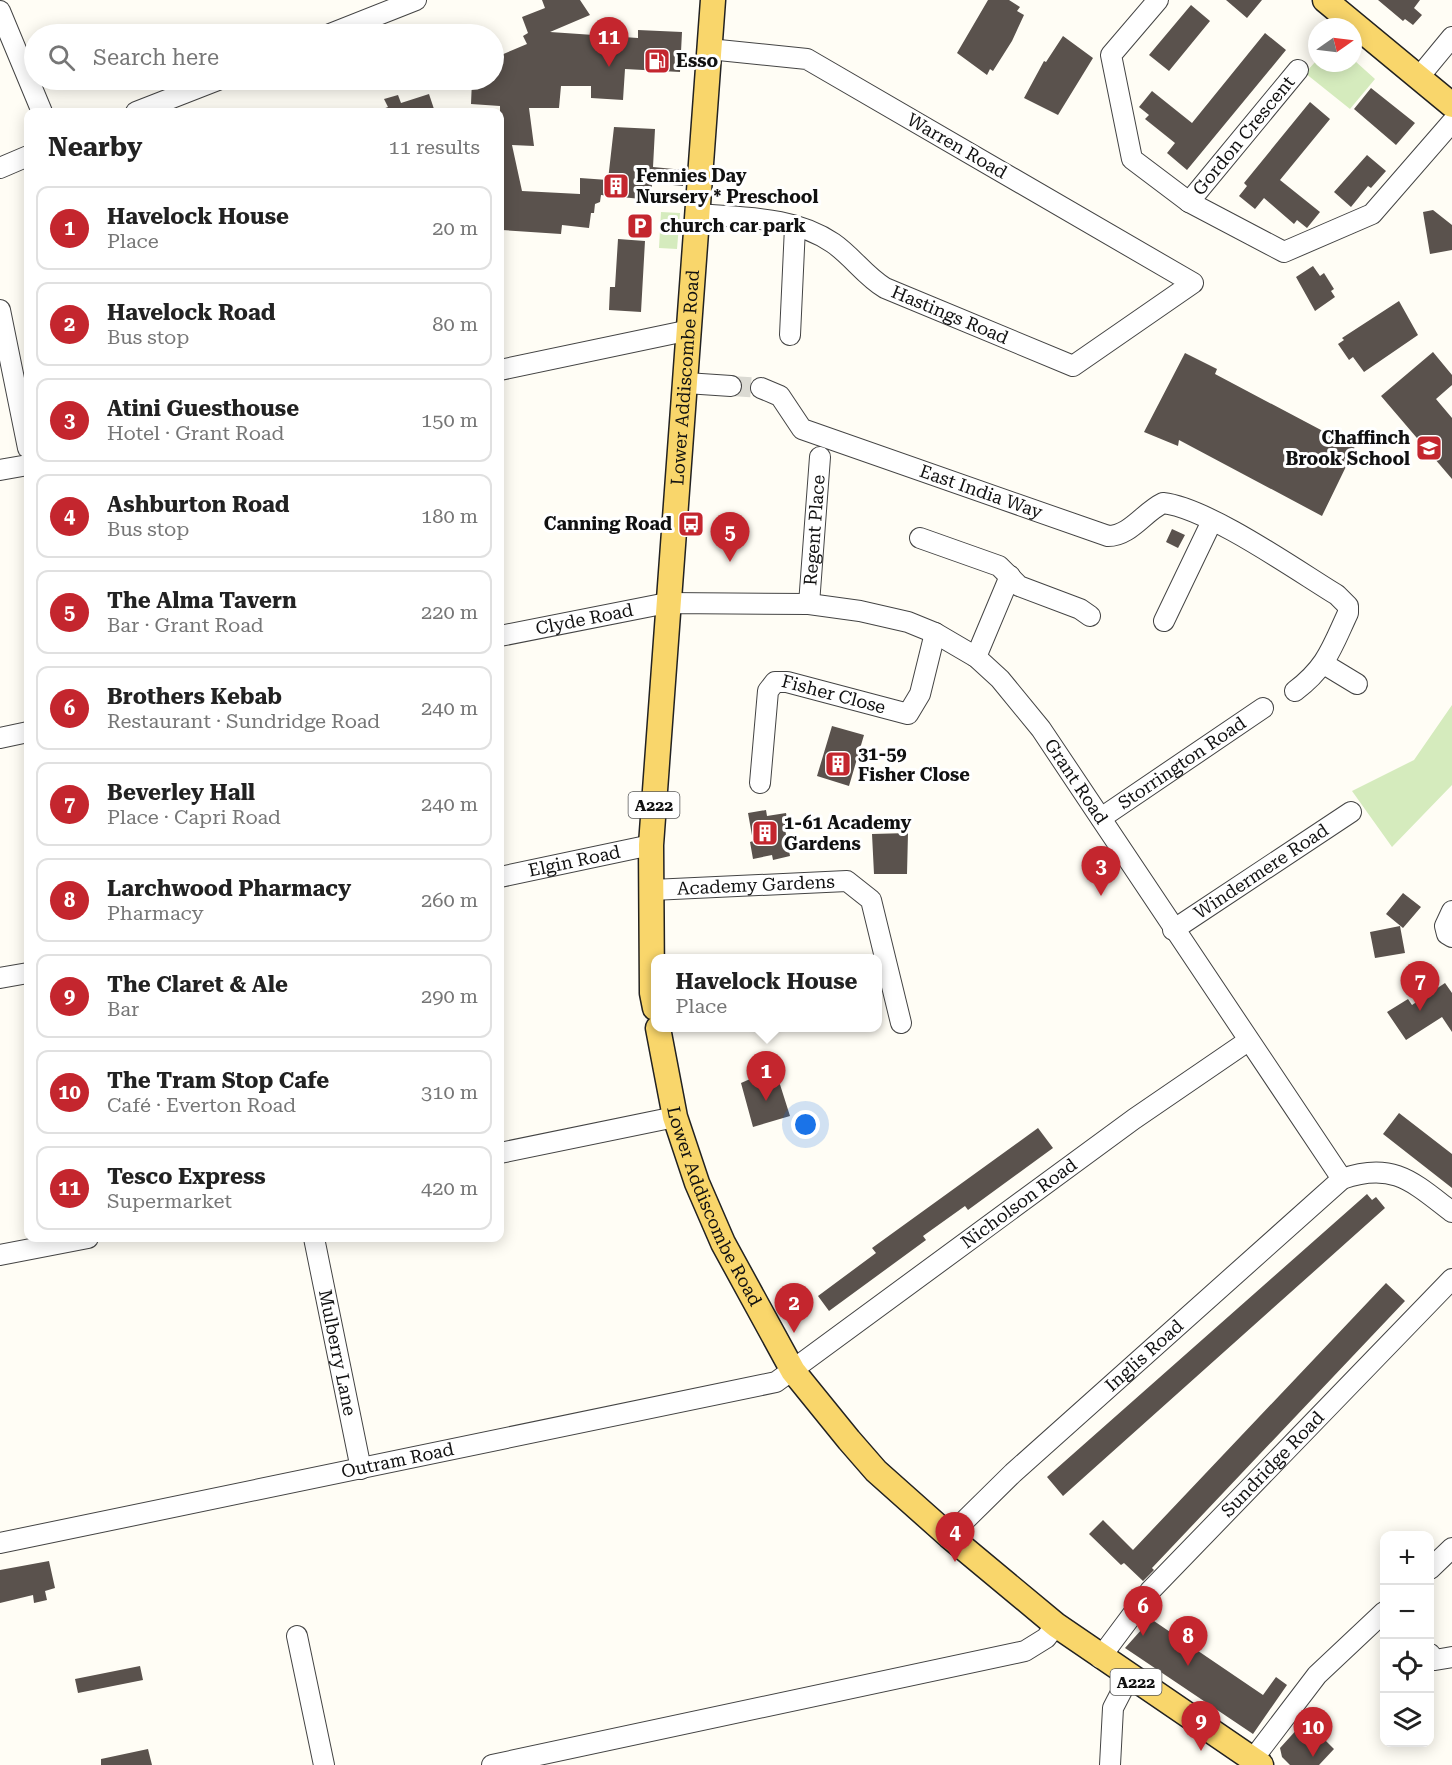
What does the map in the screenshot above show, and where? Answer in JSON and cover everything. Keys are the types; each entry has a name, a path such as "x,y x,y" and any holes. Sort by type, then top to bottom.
{"main road":[{"name":"Lower Addiscombe Road","path":"652,954 651,845 713,0"},
{"path":"1325,0 1452,105"},
{"name":"Lower Addiscombe Road","path":"659,1032 675,1117 697,1183 723,1243 793,1371 876,1471 949,1536 1056,1625 1100,1658 1257,1762"}],"street":[{"path":"0,4 8,0"},
{"path":"355,24 416,0"},
{"name":"Gordon Crescent","path":"1158,0 1111,55 1132,159 1189,202 1284,252 1372,214 1452,122"},
{"path":"0,11 24,69"},
{"path":"1419,77 1452,38"},
{"name":"Warren Road","path":"710,49 807,59 1192,283"},
{"name":"Gordon Crescent","path":"1189,202 1298,70"},
{"path":"33,90 40,108"},
{"path":"146,108 192,90"},
{"path":"0,168 24,158"},
{"name":"Hastings Road","path":"698,214 775,220 820,235 832,243 872,280 885,288 1073,366 1192,283"},
{"path":"790,335 795,227"},
{"path":"0,310 24,428"},
{"path":"504,369 690,330"},
{"path":"686,383 731,386"},
{"name":"East India Way","path":"761,388 780,396 802,429 1108,536 1118,536 1163,502 1174,504 1212,520 1345,600 1348,613 1324,664 1317,675 1295,691"},
{"name":"Regent Place","path":"809,604 820,457"},
{"path":"0,470 24,466"},
{"path":"1164,621 1212,520"},
{"path":"920,538 999,566 1019,586 1080,609 1090,616"},
{"path":"976,657 1010,576"},
{"name":"Grant Road","path":"667,603 809,604 909,622 935,633 976,657 1000,679 1041,729 1173,930 1342,1179"},
{"name":"Clyde Road","path":"504,635 667,603"},
{"name":"Fisher Close","path":"760,783 768,691 775,682 787,682 908,714 920,693 935,633"},
{"path":"1324,664 1358,684"},
{"name":"Storrington Road","path":"1101,818 1263,708"},
{"path":"0,738 24,733"},
{"name":"Windermere Road","path":"1173,930 1351,812"},
{"name":"Elgin Road","path":"504,876 651,845"},
{"name":"Academy Gardens","path":"652,890 847,880 871,900 901,1023"},
{"path":"1452,911 1445,926 1452,937"},
{"path":"0,978 24,973"},
{"name":"Nicholson Road","path":"793,1371 1134,1119 1248,1041"},
{"path":"504,1152 675,1117"},
{"path":"1342,1179 1372,1171 1408,1178 1452,1212"},
{"name":"Inglis Road","path":"949,1536 1013,1473 1342,1179"},
{"path":"0,1256 68,1242"},
{"name":"Mulberry Lane","path":"315,1242 361,1469"},
{"name":"Sundridge Road","path":"1100,1658 1150,1591 1452,1279"},
{"name":"Outram Road","path":"0,1543 776,1382 793,1371"},
{"path":"1434,1565 1452,1548"},
{"path":"1257,1762 1317,1675 1380,1616"},
{"path":"492,1765 1025,1651 1046,1638 1056,1625"},
{"path":"297,1636 324,1765"},
{"path":"1434,1659 1452,1657"},
{"path":"1110,1765 1113,1708 1129,1677"}],"green space":[{"path":"1362,67 1375,79 1350,109 1305,73 1308,70 1308,72 1362,72"},
{"path":"661,212 680,213 677,249 659,248"},
{"path":"1452,705 1452,785 1392,847 1352,791 1414,760"}],"building":[{"path":"542,0 580,0 590,15 550,32 638,38 638,30 682,32 680,72 625,69 623,100 591,98 591,86 561,86 559,108 529,108 534,146 512,145 522,191 580,194 580,178 608,180 614,127 655,129 653,167 684,170 683,186 652,183 651,200 601,195 600,202 595,204 594,213 591,213 589,228 562,225 561,234 504,230 504,108 471,104 472,90 504,90 504,54 527,44 523,36 528,33 522,17 545,8"},
{"path":"988,0 1009,0 1020,7 1017,11 1024,15 1012,41 993,71 990,69 987,75 957,53"},
{"path":"1226,0 1262,0 1247,18"},
{"path":"1378,0 1420,0 1414,8 1422,15 1413,25 1405,19 1403,21"},
{"path":"1191,5 1210,21 1169,71 1149,55"},
{"path":"1265,33 1286,50 1187,170 1167,153 1175,143 1145,119 1149,115 1139,107 1152,91 1192,123"},
{"path":"1063,36 1093,58 1058,115 1024,98 1044,61 1046,62"},
{"path":"1371,88 1415,123 1396,145 1354,109"},
{"path":"429,94 434,108 385,108 388,107 384,99 398,95 401,103"},
{"path":"1310,102 1330,119 1280,180 1320,212 1307,228 1297,220 1294,224 1264,198 1255,209 1239,196 1247,186 1244,183"},
{"path":"1367,155 1386,171 1371,188 1368,186 1351,207 1334,192"},
{"path":"1433,210 1452,225 1452,250 1430,254 1423,212"},
{"path":"618,239 645,241 641,312 609,310 610,287 615,287"},
{"path":"1313,266 1320,276 1324,273 1334,289 1331,291 1335,297 1315,311 1296,277"},
{"path":"1399,301 1418,335 1364,372 1353,357 1349,360 1338,344 1344,340 1342,338"},
{"path":"1433,352 1452,375 1452,385 1436,399 1452,418 1452,479 1381,396"},
{"path":"1185,353 1217,369 1215,374 1355,448 1322,516 1179,440 1178,446 1144,432"},
{"path":"1172,529 1185,535 1178,548 1166,542"},
{"name":"31-59 Fisher Close","path":"832,726 864,735 849,786 817,776"},
{"name":"1-61 Academy Gardens","path":"766,810 767,816 786,813 789,828 785,829 790,856 773,860 772,855 753,859 750,842 753,841 748,813"},
{"path":"908,833 907,874 874,874 872,834"},
{"path":"1403,893 1421,907 1403,928 1386,914"},
{"path":"1400,926 1405,953 1375,958 1370,932"},
{"path":"1445,983 1452,993 1452,1032 1442,1017 1406,1040 1387,1012 1408,999 1412,1005"},
{"path":"777,1075 790,1116 753,1127 741,1083 757,1076 760,1082"},
{"path":"1399,1113 1452,1154 1452,1188 1383,1134"},
{"path":"1038,1128 1053,1148 968,1210 965,1206 923,1236 926,1240 829,1311 818,1296 876,1253 872,1248"},
{"path":"1367,1194 1372,1200 1376,1197 1385,1208 1063,1496 1047,1477"},
{"path":"1386,1283 1405,1301 1152,1568 1154,1570 1143,1581 1124,1563 1121,1565 1089,1534 1103,1520 1133,1550"},
{"path":"49,1561 55,1588 45,1591 47,1600 34,1603 33,1595 0,1603 0,1570"},
{"path":"1151,1619 1263,1695 1276,1677 1287,1685 1253,1734 1125,1648"},
{"path":"140,1666 143,1680 78,1693 75,1679"},
{"path":"1310,1715 1324,1727 1321,1736 1334,1749 1319,1765 1290,1765 1282,1757 1280,1748"},
{"path":"148,1749 152,1765 101,1765 101,1759"}],"tunnel":[{"path":"731,386 761,388"}],"place":[{"name":"Esso","path":"657,61"},
{"name":"Tesco Express","path":"609,67"},
{"name":"Fennies Day Nursery * Preschool","path":"616,186"},
{"name":"church car park","path":"640,226"},
{"name":"Chaffinch Brook School","path":"1429,448"},
{"name":"Canning Road","path":"691,524"},
{"name":"The Alma Tavern","path":"730,562"},
{"name":"31-59 Fisher Close","path":"838,764"},
{"name":"1-61 Academy Gardens","path":"765,833"},
{"name":"Atini Guesthouse","path":"1101,896"},
{"name":"Beverley Hall","path":"1420,1011"},
{"name":"Havelock House","path":"766,1101"},
{"name":"Havelock Road","path":"794,1333"},
{"name":"Ashburton Road","path":"955,1562"},
{"name":"Brothers Kebab","path":"1143,1636"},
{"name":"Larchwood Pharmacy","path":"1188,1666"},
{"name":"The Claret & Ale","path":"1201,1751"},
{"name":"The Tram Stop Cafe","path":"1313,1757"}]}
